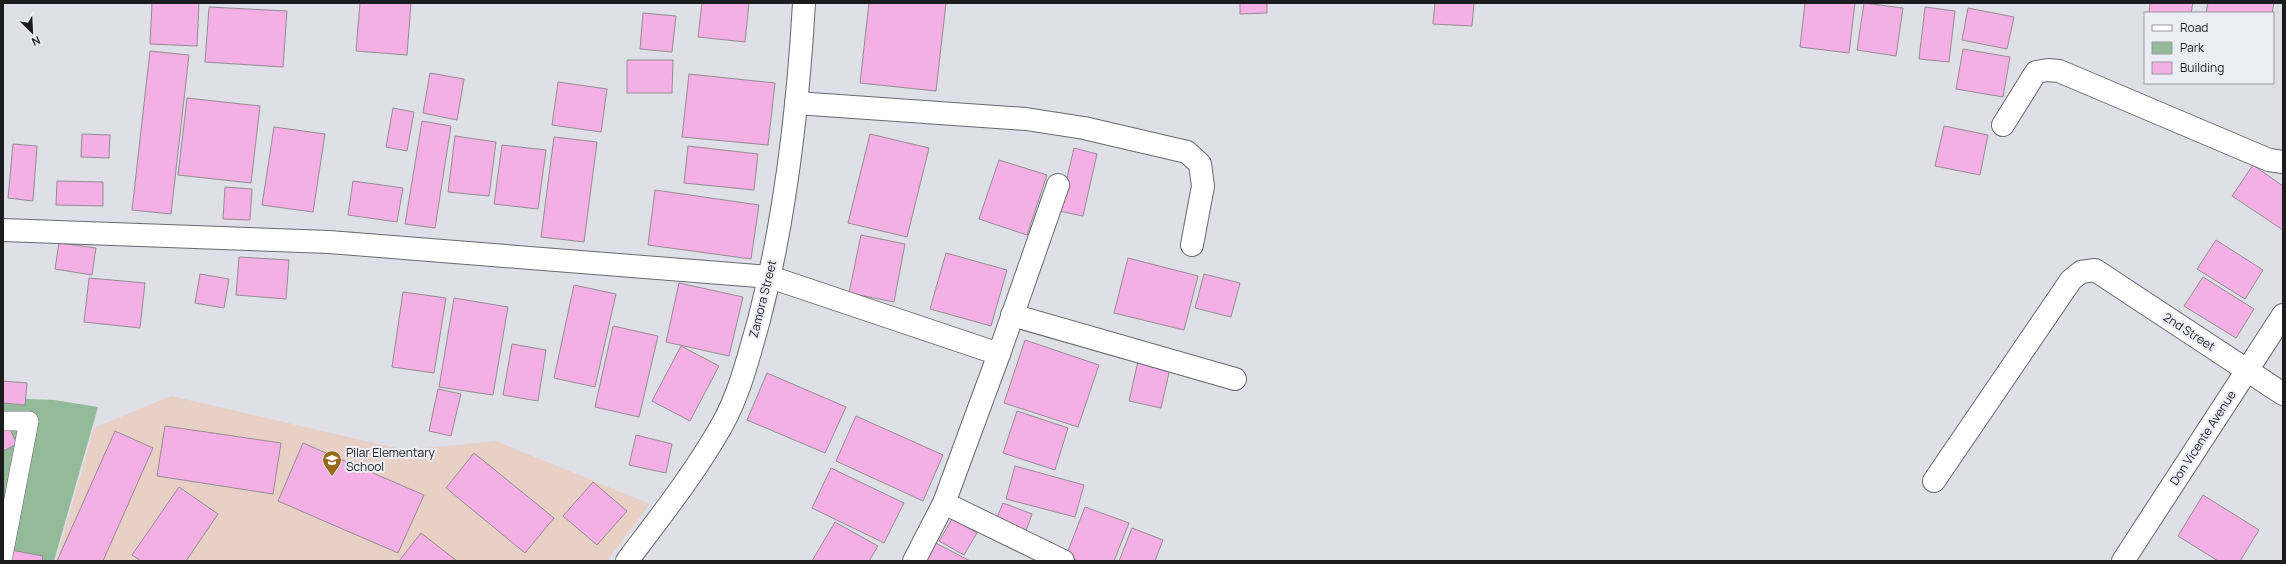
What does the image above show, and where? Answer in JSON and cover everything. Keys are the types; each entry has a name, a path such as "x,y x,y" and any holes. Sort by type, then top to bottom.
{"street":[{"name":"Zamora Street","path":"627,561 693,471 723,424 746,370 770,278 786,191 796,103 804,3"},
{"path":"2003,125 2036,72 2048,70 2059,71 2256,155 2269,160 2283,162"},
{"path":"796,103 1026,120 1084,128 1187,152 1200,164 1203,186 1192,245"},
{"path":"914,561 944,503 999,354 1058,186"},
{"path":"3,230 329,242 770,278 999,354"},
{"name":"2nd Street","path":"1934,481 2071,280 2081,272 2095,270 2283,394"},
{"path":"1012,315 1235,379"},
{"name":"Don Vicente Avenue","path":"2123,561 2283,315"},
{"path":"944,503 1063,561"}],"lane":[{"path":"3,421 29,421 3,556"}],"shaded area":[{"name":"Pilar Elementary School","path":"171,396 405,450 496,441 650,504 607,561 56,561 94,428"}],"green space":[{"path":"3,398 54,400 98,407 54,561 3,561"}],"building":[{"path":"152,3 199,3 197,46 150,44"},
{"path":"360,3 411,3 407,55 356,51"},
{"path":"702,3 749,3 745,42 698,37"},
{"path":"869,3 946,3 936,91 860,83"},
{"path":"1240,3 1267,3 1267,13 1240,14"},
{"path":"1435,3 1474,3 1472,26 1433,24"},
{"path":"1805,3 1855,3 1849,53 1800,47"},
{"path":"1864,3 1903,8 1896,56 1857,50"},
{"path":"2150,3 2193,3 2191,12 2149,12"},
{"path":"2208,3 2274,3 2272,12 2206,12"},
{"path":"209,7 287,11 283,67 205,62"},
{"path":"1925,7 1955,11 1949,62 1919,59"},
{"path":"1968,8 2014,17 2007,49 1962,40"},
{"path":"643,13 676,16 672,52 640,49"},
{"path":"1963,49 2010,57 2003,97 1956,89"},
{"path":"150,51 189,55 171,214 132,210"},
{"path":"627,60 673,60 672,93 627,93"},
{"path":"430,73 464,79 457,120 423,113"},
{"path":"689,74 775,83 768,145 682,137"},
{"path":"558,82 607,89 601,132 552,125"},
{"path":"187,98 260,106 251,183 178,175"},
{"path":"393,108 414,112 407,151 386,147"},
{"path":"422,121 451,126 435,228 405,224"},
{"path":"1944,126 1988,135 1980,175 1935,166"},
{"path":"274,127 325,134 313,212 262,205"},
{"path":"82,134 110,135 109,158 81,157"},
{"path":"870,134 929,148 907,237 848,223"},
{"path":"455,136 496,142 489,196 448,192"},
{"path":"554,137 597,142 584,242 541,237"},
{"path":"13,144 37,146 33,201 8,198"},
{"path":"502,145 546,150 538,209 494,204"},
{"path":"688,146 758,154 754,190 684,183"},
{"path":"1074,148 1097,154 1083,216 1059,211"},
{"path":"999,160 1047,175 1027,235 979,219"},
{"path":"2253,165 2283,186 2283,230 2232,196"},
{"path":"57,181 103,182 103,206 56,205"},
{"path":"353,181 403,188 397,222 348,215"},
{"path":"225,187 252,189 250,220 223,219"},
{"path":"655,190 759,205 751,259 648,245"},
{"path":"861,235 905,244 894,302 849,293"},
{"path":"2216,240 2263,270 2245,299 2197,269"},
{"path":"59,243 96,248 92,275 55,269"},
{"path":"946,253 1007,270 991,326 930,309"},
{"path":"239,257 289,260 286,299 236,295"},
{"path":"1128,258 1198,276 1184,330 1114,313"},
{"path":"200,274 229,279 224,308 195,303"},
{"path":"1204,274 1240,283 1231,317 1195,308"},
{"path":"2203,277 2254,309 2236,338 2184,306"},
{"path":"89,278 145,283 140,328 84,322"},
{"path":"679,283 743,297 729,356 666,342"},
{"path":"574,285 616,294 595,387 554,378"},
{"path":"403,292 446,298 434,373 392,367"},
{"path":"454,298 508,307 493,395 439,387"},
{"path":"613,326 658,336 639,417 595,407"},
{"path":"1025,340 1099,365 1078,427 1004,403"},
{"path":"512,344 546,350 538,401 503,395"},
{"path":"681,346 719,366 690,421 652,401"},
{"path":"1139,357 1171,364 1161,408 1129,401"},
{"path":"767,373 846,407 825,453 747,420"},
{"path":"3,381 27,383 25,405 3,403"},
{"path":"438,389 461,394 451,436 429,431"},
{"path":"1017,411 1068,428 1055,470 1003,453"},
{"path":"856,416 943,455 923,501 836,461"},
{"path":"165,426 281,443 273,494 157,476"},
{"path":"9,427 17,444 3,451 3,430"},
{"path":"115,431 153,448 103,561 57,561"},
{"path":"636,435 672,444 666,473 629,465"},
{"path":"303,443 424,495 398,553 278,501"},
{"path":"474,453 554,518 525,553 446,488"},
{"path":"1015,466 1084,485 1075,517 1006,499"},
{"path":"831,468 904,503 884,543 812,508"},
{"path":"593,482 627,511 597,545 563,516"},
{"path":"179,487 218,514 186,561 141,561 132,555"},
{"path":"2203,495 2259,530 2240,561 2218,561 2178,536"},
{"path":"1003,503 1032,514 1026,531 996,520"},
{"path":"1085,507 1129,523 1114,561 1078,561 1066,556"},
{"path":"952,519 977,533 964,555 939,541"},
{"path":"835,522 878,546 869,561 812,561"},
{"path":"1132,528 1163,540 1155,561 1119,561"},
{"path":"421,533 457,561 399,561"},
{"path":"934,542 970,561 923,561"},
{"path":"11,550 43,556 42,561 9,561"}],"place":[{"name":"Pilar Elementary School","path":"332,477"}]}
